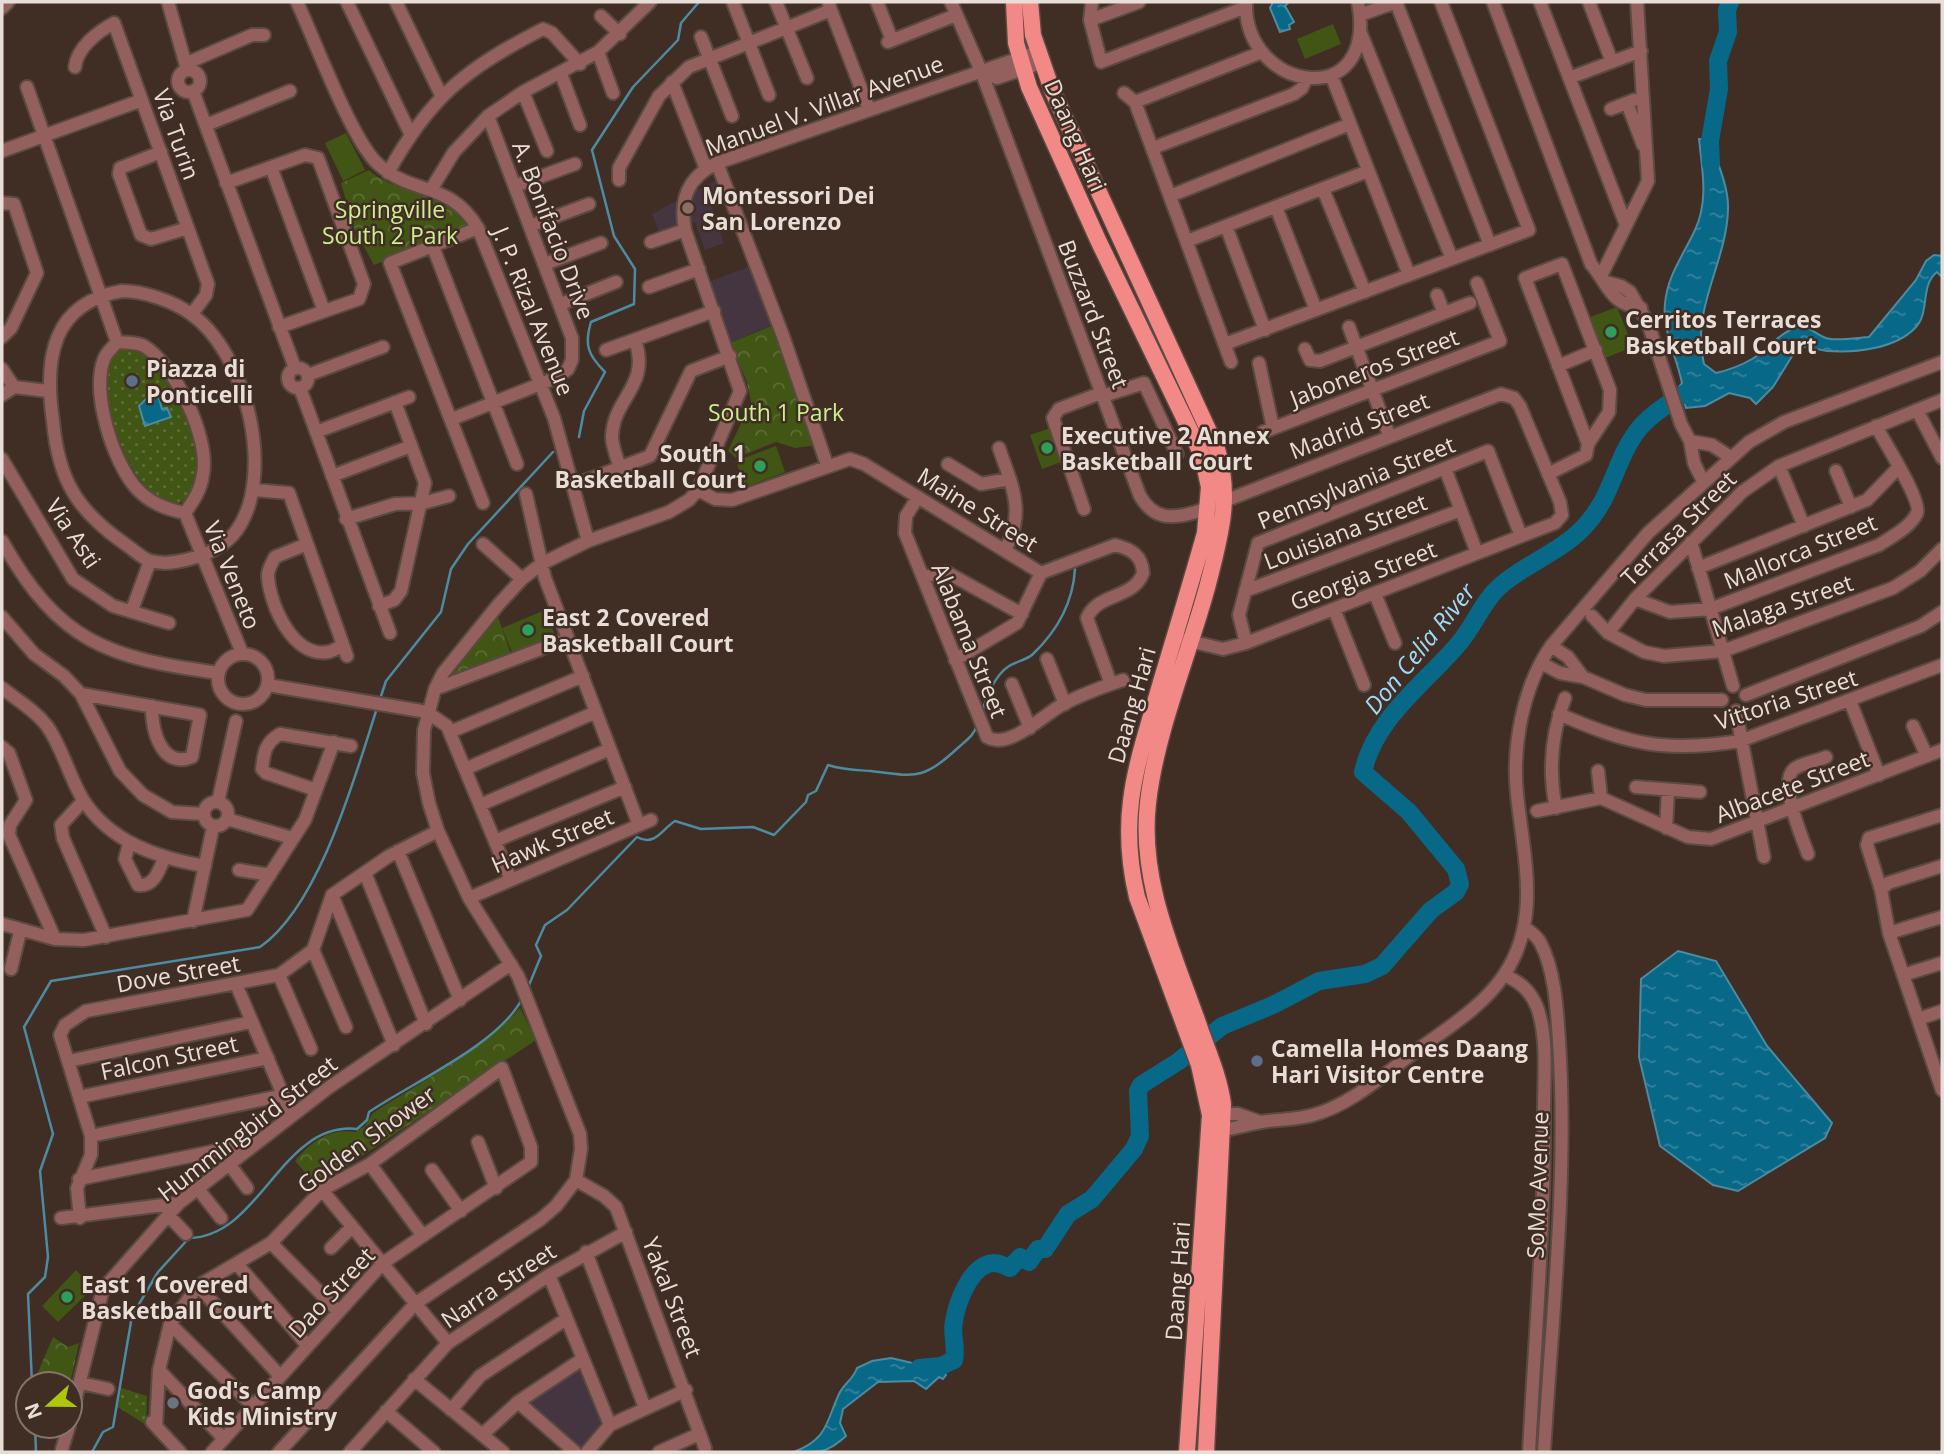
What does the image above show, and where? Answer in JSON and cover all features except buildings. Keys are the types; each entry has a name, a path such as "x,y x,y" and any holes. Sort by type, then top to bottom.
{"main road":[{"name":"Daang Hari","path":"1014,2 1022,64 1098,240 1202,455 1208,477 1210,507 1205,533 1132,784 1128,834 1137,897 1205,1062 1216,1122 1202,1361 1187,1452"},
{"name":"Daang Hari","path":"1030,2 1039,57 1085,165 1217,449 1226,500 1222,533 1156,760 1148,802 1146,834 1150,878 1192,1027"},
{"path":"1136,316 1152,308"},
{"name":"Daang Hari","path":"1202,1361 1206,1452"}],"street":[{"path":"2,8 8,2"},
{"path":"169,2 187,66 199,78 193,91 295,368"},
{"name":"J. P. Rizal Avenue","path":"297,2 366,148 388,173 402,180 432,188 461,205 478,228 541,385 574,485 588,541"},
{"path":"347,2 410,133"},
{"path":"396,2 441,95"},
{"path":"432,188 454,152 488,116 523,92 580,64 598,52 620,34 650,2"},
{"path":"733,2 769,95"},
{"path":"776,2 807,78"},
{"path":"877,2 890,41 956,15"},
{"name":"Buzzard Street","path":"951,2 981,71 1140,496 1150,509 1173,518 1226,500"},
{"path":"1092,2 1090,20 1101,62 1246,5 1251,29 1262,52 1274,64 1306,79 1332,76 1350,61 1360,31 1358,2"},
{"path":"1090,20 1139,2"},
{"path":"1360,15 1396,2 1490,245"},
{"path":"1225,344 1529,230 1441,2"},
{"path":"1493,2 1591,264 1604,279 1611,296 1622,305 1641,308 1681,424 1690,441 1694,463 1703,481"},
{"path":"1540,2 1626,225"},
{"path":"1589,2 1612,62"},
{"path":"1604,279 1648,181 1637,2"},
{"path":"620,180 618,168 659,96 673,82 709,57 786,27 829,6 869,109"},
{"path":"601,16 620,34"},
{"name":"Via Turin","path":"75,67 77,54 101,30 114,23 208,284 206,295 192,314"},
{"path":"388,173 410,133 441,95 494,54 544,29 552,33 580,64"},
{"path":"1360,31 1452,259"},
{"path":"187,66 252,35 264,35"},
{"path":"701,37 732,116"},
{"path":"1570,78 1640,51"},
{"path":"598,52 613,93"},
{"path":"1135,102 1262,52"},
{"name":"Manuel V. Villar Avenue","path":"576,1180 581,1149 578,1127 529,1002 514,970 469,898 439,831 423,773 422,749 427,712 435,689 480,625 522,579 541,564 588,541 670,512 689,500 698,490 738,400 739,381 685,230 683,199 695,177 711,166 869,109 981,71 1022,64 1039,57"},
{"path":"561,74 580,125"},
{"path":"1332,76 1409,275"},
{"path":"1153,148 1294,94 1302,88 1306,79"},
{"path":"673,82 783,336 827,465"},
{"path":"27,87 117,342"},
{"path":"206,125 290,91"},
{"path":"523,92 547,151"},
{"path":"1124,93 1135,102 1231,362"},
{"path":"1611,109 1644,96"},
{"path":"2,151 142,100"},
{"path":"1627,103 1648,158"},
{"name":"A. Bonifacio Drive","path":"488,116 572,338 572,360 568,369 541,385"},
{"path":"1170,196 1350,124"},
{"path":"162,152 120,168 119,174 141,235 151,239 188,228"},
{"path":"226,183 304,155 318,158 364,284 359,299 279,327"},
{"path":"515,186 575,164"},
{"path":"271,167 324,311"},
{"path":"1187,241 1368,171"},
{"path":"1323,189 1365,292"},
{"path":"2,203 14,204 37,272 11,328 2,337"},
{"path":"530,226 589,204"},
{"path":"1276,207 1316,310"},
{"path":"1226,226 1265,330"},
{"path":"478,228 390,263 453,419 482,503"},
{"path":"651,242 685,230"},
{"path":"545,264 601,243"},
{"path":"433,247 517,464"},
{"path":"1548,474 1583,458 1588,444 1612,404 1610,390 1562,264 1525,278 1588,444"},
{"path":"649,288 699,269"},
{"path":"561,304 616,282"},
{"name":"Jaboneros Street","path":"1259,363 1268,430 1500,341 1477,283"},
{"path":"135,291 192,314 219,343 233,369 246,404 253,440 254,491 237,530 219,547 201,556 174,563 150,561 102,528 72,491 55,441 48,391 51,357 64,324 72,312 102,294 135,291"},
{"path":"1437,295 1444,313"},
{"path":"1305,349 1314,362 1471,303"},
{"path":"606,350 714,312"},
{"path":"1349,327 1389,435"},
{"path":"620,469 612,439 614,426 641,366 635,340"},
{"path":"117,342 141,344 165,363 182,390 200,444 204,471 198,494 185,513 162,508 136,488 115,452 103,414 99,380 104,357 117,342"},
{"path":"308,375 383,347"},
{"path":"1558,366 1596,351"},
{"path":"574,485 650,456 691,371 730,356"},
{"path":"1216,1122 1261,1122 1312,1116 1346,1101 1478,1003 1504,975 1525,928 1527,870 1516,768 1521,722 1541,663 1551,646 1625,558 1703,481 1765,431 1942,362"},
{"path":"295,368 304,370 308,375 308,381 300,388"},
{"path":"295,368 288,379 290,384 300,388 390,634"},
{"path":"2,369 14,387"},
{"path":"1084,509 1053,418 1059,409 1144,383 1177,454"},
{"path":"453,419 541,385"},
{"path":"2,395 14,387 48,391"},
{"name":"Madrid Street","path":"1226,500 1494,395 1508,395 1520,406 1548,474"},
{"path":"316,432 409,397"},
{"name":"Terrasa Street","path":"1608,633 1635,599 1742,492 1779,466 1942,400"},
{"path":"379,606 394,600 401,591 423,503 425,483 395,402"},
{"path":"1917,410 1942,458"},
{"name":"Mallorca Street","path":"1635,599 1670,612 1710,609 1880,545 1895,535 1915,517 1919,510 1918,501 1875,426"},
{"path":"1690,441 1712,445 1730,457"},
{"path":"332,476 411,446"},
{"path":"999,448 1010,480 1018,517 1014,534 1005,550"},
{"name":"Pennsylvania Street","path":"1246,643 1238,621 1258,543 1488,451 1521,536"},
{"name":"Via Asti","path":"2,459 73,579 113,606 169,623"},
{"name":"Maine Street","path":"698,490 715,499 732,500 843,460 858,461 1041,573 1115,545 1133,552 1143,564 1143,573 1134,587 1095,605 1087,618 1117,682"},
{"path":"948,464 981,484 1010,480"},
{"path":"1779,466 1804,526"},
{"path":"1445,468 1478,553"},
{"path":"1698,568 1867,500 1898,468"},
{"path":"1836,471 1851,507"},
{"name":"Georgia Street","path":"1174,638 1223,649 1246,643 1555,523 1562,515 1548,474"},
{"path":"254,491 289,493 345,651 327,653 311,649 289,634 277,616 267,575 275,557 307,544"},
{"path":"495,841 625,787 567,639 541,564 526,494"},
{"path":"346,519 396,504 423,503 449,496"},
{"name":"Alabama Street","path":"918,497 906,516 904,528 984,734 995,741 1030,728 1065,704 1117,682"},
{"name":"Louisiana Street","path":"1245,591 1461,510"},
{"name":"Via Veneto","path":"185,513 242,653"},
{"path":"2,541 56,615 92,643 158,664 219,673"},
{"path":"1691,542 1733,686"},
{"path":"483,544 522,579"},
{"name":"Malaga Street","path":"1592,616 1608,633 1644,652 1664,656 1723,651 1893,588 1920,570 1942,550"},
{"path":"132,610 150,561"},
{"path":"923,578 946,572 1022,614"},
{"path":"956,660 1011,629 1022,614 1041,573"},
{"path":"1375,594 1395,643"},
{"path":"1334,609 1364,685"},
{"path":"1746,695 1921,626 1942,612"},
{"path":"2,618 34,654 81,694 120,771 143,796 172,811 203,814"},
{"path":"435,689 567,639"},
{"path":"1551,646 1568,657 1583,677"},
{"path":"218,802 239,713 258,700 268,685 269,677 263,662 250,654 242,653 227,659 219,673 218,681 239,713"},
{"path":"1047,659 1065,704"},
{"path":"1541,663 1560,673 1583,677 1625,695 1646,700 1722,700"},
{"name":"Vittoria Street","path":"1559,714 1604,734 1646,745 1696,747 1740,741 1942,667"},
{"path":"450,732 583,676"},
{"path":"1012,684 1030,728"},
{"path":"268,685 427,712 441,719 450,732 511,880"},
{"path":"1733,686 1741,688 1746,695 1744,705 1736,711 1727,708 1722,700 1724,691 1733,686"},
{"path":"2,688 36,713 48,728 83,801 129,844 164,859 205,866"},
{"path":"81,694 152,706 200,715 192,757 176,758 166,753 158,744 152,706"},
{"path":"1556,808 1551,760 1559,714 1565,698"},
{"path":"1850,701 1879,775"},
{"path":"1736,711 1764,857"},
{"path":"465,769 596,712"},
{"path":"1913,726 1927,756"},
{"path":"316,790 266,773 262,769 265,747 280,734 352,746"},
{"path":"2,924 20,932 55,939 106,937 247,910 305,820 334,743"},
{"path":"2,747 9,753 26,800 10,825 9,835 55,939"},
{"path":"480,805 610,749"},
{"name":"Albacete Street","path":"1601,798 1666,828 1703,840 1942,750"},
{"path":"1808,854 1793,808 1788,779 1794,770 1826,757"},
{"path":"1537,811 1601,798 1598,771"},
{"name":"Hawk Street","path":"469,898 645,822 625,787"},
{"path":"1636,787 1700,792"},
{"path":"1666,828 1668,790"},
{"path":"83,801 61,825 62,838 106,937"},
{"path":"218,802 225,806 227,819 222,825 213,827 206,822 203,814 206,806 218,802"},
{"path":"1942,815 1869,838 1867,845 1881,890 1889,933 1918,1018 1937,1058 1942,1090"},
{"path":"227,819 292,838"},
{"path":"193,921 213,827"},
{"path":"346,1027 313,950 332,895 398,851 439,831"},
{"path":"129,844 125,859 138,885 145,886 153,881 164,859"},
{"path":"398,851 460,1000"},
{"path":"1881,890 1888,883 1942,866"},
{"path":"239,870 270,875"},
{"path":"365,873 426,1024"},
{"path":"332,895 394,1045"},
{"path":"1889,933 1942,917"},
{"name":"SoMo Avenue","path":"1525,928 1541,944 1549,972 1558,1026 1561,1080 1557,1220 1544,1452"},
{"path":"11,969 20,932"},
{"name":"Dove Street","path":"80,1218 79,1179 91,1155 91,1136 60,1035 65,1025 86,1011 279,975 313,950"},
{"path":"1903,975 1942,963"},
{"name":"Hummingbird Street","path":"84,1370 103,1289 179,1203 292,1116 394,1045 460,1000 514,970"},
{"path":"279,975 311,1049"},
{"name":"SoMo Avenue","path":"1504,975 1522,984 1532,998 1540,1019 1542,1045 1545,1143 1529,1452"},
{"path":"236,984 292,1116"},
{"path":"1918,1018 1942,1012"},
{"path":"69,1061 251,1022"},
{"name":"Falcon Street","path":"79,1097 268,1059"},
{"name":"Golden Shower","path":"180,1452 153,1423 159,1370 170,1324 198,1286 271,1243 322,1190 370,1164 502,1068 533,1157"},
{"path":"91,1136 284,1095"},
{"path":"79,1179 258,1142"},
{"path":"478,1142 496,1188"},
{"name":"Dao Street","path":"212,1452 383,1264 496,1188 528,1165 533,1157"},
{"path":"370,1164 423,1236"},
{"path":"230,1165 247,1188"},
{"path":"432,1170 461,1211"},
{"path":"279,1452 416,1303 541,1219 556,1206 576,1180"},
{"name":"Yakal Street","path":"576,1180 604,1196 615,1207 686,1390 705,1448"},
{"path":"198,1189 221,1218"},
{"path":"322,1190 448,1343"},
{"path":"61,1219 179,1203"},
{"path":"167,1215 186,1234"},
{"path":"331,1248 352,1227"},
{"name":"Narra Street","path":"356,1450 386,1411 448,1343 549,1275 626,1232"},
{"path":"271,1243 339,1312"},
{"path":"586,1252 645,1408"},
{"path":"237,1264 308,1346"},
{"path":"549,1275 610,1425"},
{"path":"198,1286 280,1376"},
{"path":"451,1410 480,1376 566,1319"},
{"path":"170,1324 253,1406"},
{"path":"482,1435 518,1402 582,1360"},
{"path":"159,1370 224,1438"},
{"path":"414,1379 503,1452"},
{"path":"84,1384 108,1389"},
{"path":"587,1452 610,1425 686,1390"},
{"path":"518,1402 575,1452"},
{"path":"386,1411 434,1452"},
{"path":"659,1452 699,1434"},
{"name":"Hummingbird Street","path":"62,1450 65,1440"}],"shaded area":[{"name":"Montessori Dei San Lorenzo","path":"720,178 727,196 710,202 724,243 705,250 695,222 660,234 652,214"},
{"path":"754,265 776,323 730,343 708,282"},
{"path":"581,1363 608,1424 584,1452 578,1452 521,1402"}],"green space":[{"path":"1333,24 1341,44 1305,59 1297,39"},
{"path":"346,133 365,170 343,181 325,143"},
{"name":"Springville South 2 Park","path":"369,170 394,185 450,207 470,228 374,265 354,228 341,183"},
{"name":"Cerritos Terraces Basketball Court","path":"1617,307 1633,347 1605,358 1590,317"},
{"name":"South 1 Park","path":"776,324 816,445 795,448 776,442 736,458 728,451 751,402 747,382 730,343"},
{"path":"133,346 153,359 169,378 189,424 197,465 196,483 191,496 179,503 162,500 145,486 117,438 109,411 105,385 108,364 118,350"},
{"name":"Executive 2 Annex Basketball Court","path":"1053,427 1064,461 1042,469 1030,435"},
{"name":"South 1 Basketball Court","path":"776,446 785,472 745,487 736,461"},
{"name":"East 2 Covered Basketball Court","path":"545,610 555,635 512,652 502,628"},
{"path":"497,614 512,657 448,682 451,674"},
{"path":"520,1008 536,1040 317,1186 295,1161 307,1148 329,1134 355,1132 365,1126 373,1113 469,1052"},
{"name":"East 1 Covered Basketball Court","path":"76,1270 93,1288 58,1322 42,1306"},
{"path":"53,1337 68,1347 79,1343 73,1370 39,1370"},
{"path":"121,1388 147,1396 146,1425 118,1407"}],"water":[{"path":"1273,2 1289,2 1285,6 1294,22 1289,25 1290,29 1280,32 1270,8"},
{"path":"1699,139 1710,141 1728,201 1722,248 1702,324 1704,364 1716,373 1734,367 1757,356 1784,333 1802,327 1831,339 1869,337 1916,280 1926,261 1934,255 1942,256 1942,277 1937,272 1932,277 1923,314 1916,327 1898,340 1874,348 1838,351 1797,348 1773,387 1756,404 1750,398 1729,393 1705,406 1686,408 1679,387 1682,383 1680,373 1670,344 1665,304 1672,275 1695,230 1702,207"},
{"path":"148,397 159,398 162,409 167,408 171,417 145,426 139,406"},
{"path":"1678,951 1716,961 1767,1046 1832,1123 1825,1138 1738,1191 1713,1185 1660,1146 1639,1057 1641,979"},
{"path":"891,1358 925,1366 935,1363 941,1366 946,1375 943,1379 939,1377 926,1389 914,1381 878,1382 843,1409 840,1423 846,1436 839,1442 822,1451 794,1452 820,1435 841,1390 857,1368 872,1361"}],"waterway":[{"path":"579,437 584,411 605,372 589,349 591,322 634,304 635,269 614,236 592,150 633,87 678,40 681,23 699,2"},
{"name":"Don Celia River","path":"1711,164 1710,141 1719,89 1718,61 1728,32 1727,10 1730,2"},
{"name":"Don Celia River","path":"919,1368 941,1366 954,1360 953,1326 961,1297 975,1273 991,1263 1010,1268 1020,1257 1029,1262 1038,1249 1045,1249 1068,1214 1092,1199 1134,1149 1140,1136 1138,1091 1141,1085 1179,1061 1222,1026 1273,1005 1319,981 1365,974 1382,966 1431,910 1456,892 1460,884 1456,869 1409,812 1363,772 1369,752 1390,717 1460,642 1494,592 1583,528 1601,504 1629,443 1643,424 1666,405 1701,385"},
{"path":"380,699 386,681 441,612 451,569 468,544 553,452"},
{"path":"982,712 999,675 1009,666 1033,654 1056,626 1071,593 1075,569"},
{"path":"31,1370 28,1294 45,1277 48,1257 40,1171 53,1134 24,1027 51,981 260,947 281,927 318,871 346,802 377,708"},
{"path":"527,990 541,956 536,945 545,925 567,910 637,837 643,840 654,838 675,821 701,829 753,827 774,835 806,802 808,795 816,791 828,765 910,775 919,773 947,757 970,737 977,725"},
{"path":"92,1452 103,1432 113,1427 132,1316 158,1272 189,1238 214,1233 235,1219 289,1160 309,1143 331,1131 357,1129 367,1120 369,1112 475,1047 510,1016 522,999"},
{"path":"36,1440 36,1452"}],"place":[{"name":"Montessori Dei San Lorenzo","path":"688,208"},
{"name":"Cerritos Terraces Basketball Court","path":"1611,332"},
{"name":"Piazza di Ponticelli","path":"132,381"},
{"name":"Executive 2 Annex Basketball Court","path":"1047,448"},
{"name":"South 1 Basketball Court","path":"760,466"},
{"name":"East 2 Covered Basketball Court","path":"528,630"},
{"name":"Camella Homes Daang Hari Visitor Centre","path":"1257,1061"},
{"name":"East 1 Covered Basketball Court","path":"67,1297"},
{"name":"God's Camp Kids Ministry","path":"173,1403"}]}
